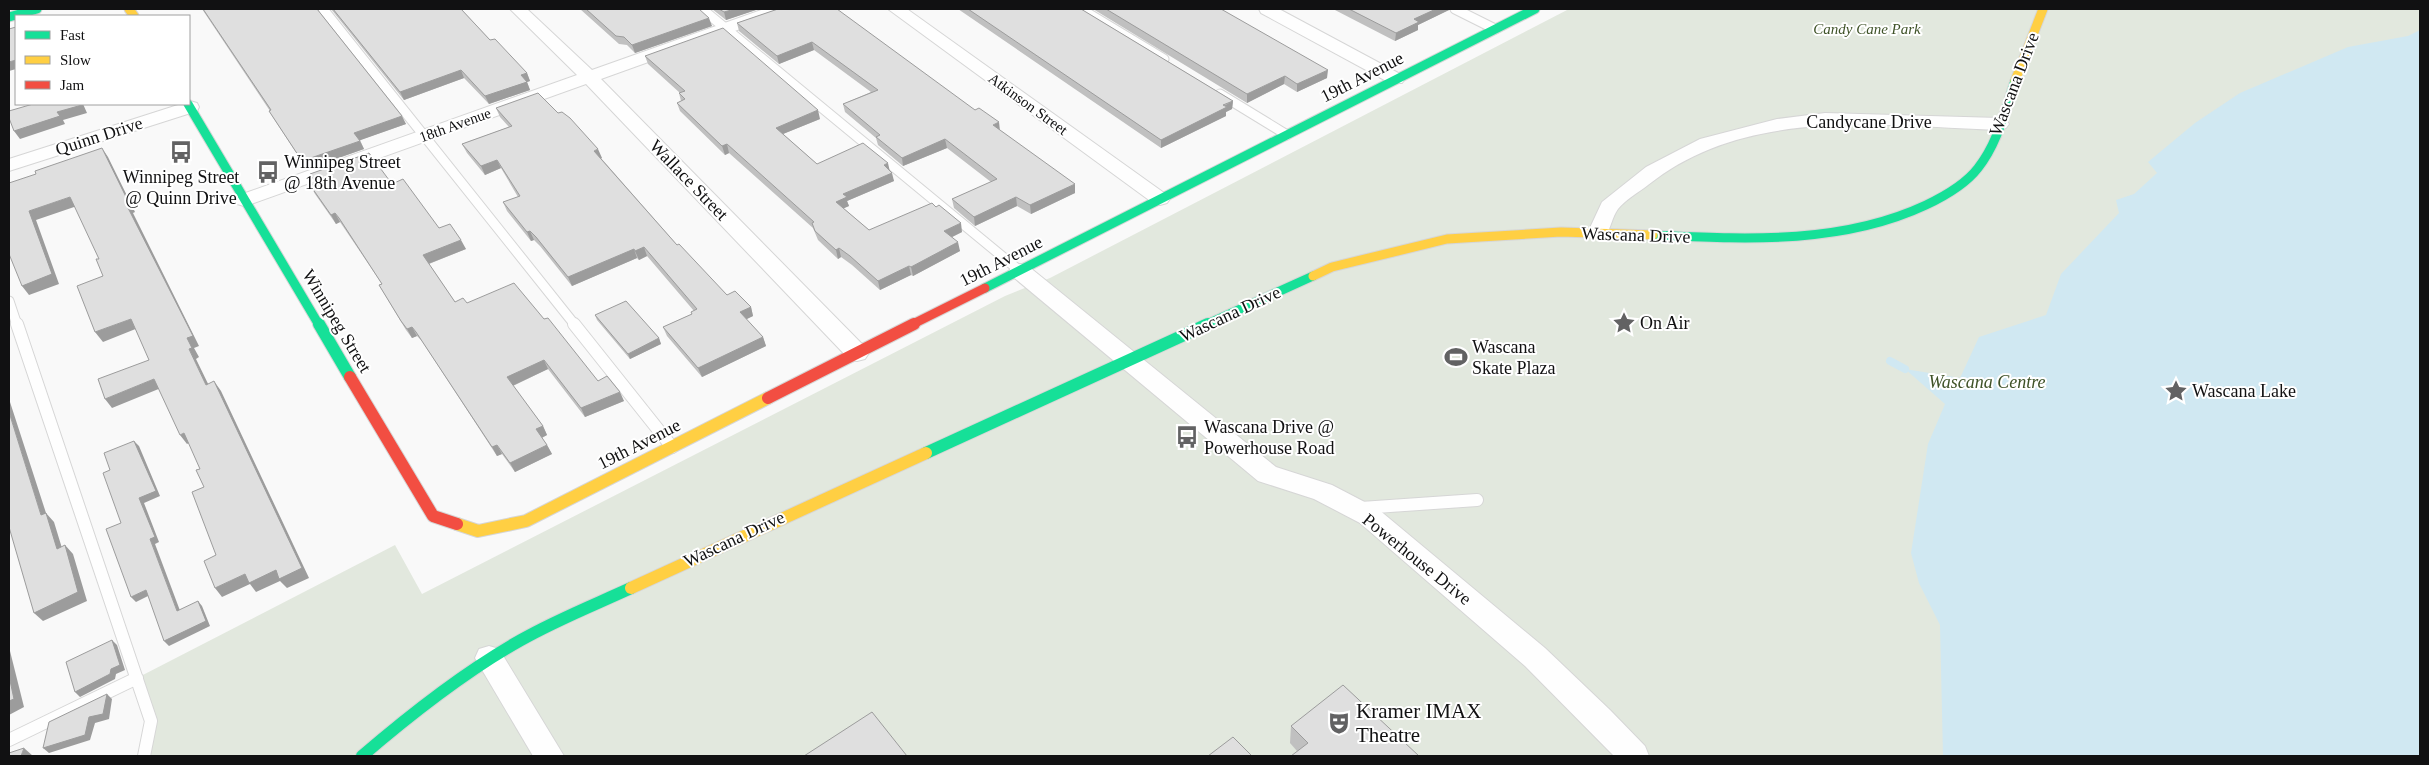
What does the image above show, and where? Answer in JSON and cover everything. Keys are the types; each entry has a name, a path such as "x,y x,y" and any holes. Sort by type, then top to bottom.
{"street":[{"path":"16,15 37,9"},
{"name":"Wallace Street","path":"518,9 589,77 857,353"},
{"name":"18th Avenue","path":"244,200 779,9"},
{"name":"Atkinson Street","path":"896,9 1160,199"},
{"path":"1267,9 1396,80"},
{"name":"19th Avenue","path":"478,531 526,521 1535,9"},
{"name":"Wascana Drive","path":"362,756 381,739 489,658 546,626 1332,267 1447,239 1561,232 1598,232 1758,239 1838,232 1888,220 1931,203 1960,186 1978,168 1990,149 2043,9"},
{"name":"Quinn Drive","path":"9,165 189,105"},
{"name":"Winnipeg Street","path":"189,105 433,516 478,531"},
{"name":"Candycane Drive","path":"1598,232 1609,206 1653,171 1707,142 1776,125 1825,118 1999,124"},
{"path":"1020,271 1130,360"},
{"name":"Powerhouse Drive","path":"1130,360 1266,474 1323,492 1369,516 1535,657 1599,718 1634,756"},
{"path":"489,658 549,756"}],"lane":[{"path":"324,9 672,447"},
{"path":"702,9 1020,271"},
{"path":"1081,9 1172,64"},
{"path":"1455,9 1495,29"},
{"path":"1213,90 1287,135"},
{"path":"9,301 151,721 144,756"},
{"path":"1354,509 1477,500"},
{"path":"9,740 137,678"}],"green space":[{"name":"Wascana Centre","path":"1569,9 2420,9 2420,756 144,756 151,721 137,678 395,545 422,594 1005,296 1050,278"}],"water":[{"name":"Wascana Lake","path":"2420,30 2420,756 1943,756 1940,625 1919,583 1911,553 1928,444 1945,404 1905,369 1960,378 1979,337 2046,315 2061,274 2119,213 2116,200 2134,194 2157,173 2148,162 2195,123 2240,93 2348,47 2408,36"}],"building":[{"path":"203,9 317,9 402,116 354,133 360,141 302,161 269,111 271,110"},
{"path":"333,9 461,9 490,40 495,39 527,73 521,75 527,82 485,96 461,70 400,92"},
{"path":"586,9 699,9 709,18 632,45 624,37 616,36"},
{"path":"719,9 735,9 724,12"},
{"path":"778,9 837,9 975,110 979,108 999,122 993,125 1075,184 1030,205 1016,197 974,217 952,199 997,179 945,139 902,158 876,137 880,135 843,104 878,90 812,42 777,56 737,23"},
{"path":"968,9 1081,9 1233,101 1223,105 1227,107 1161,140"},
{"path":"1106,9 1221,9 1328,70 1297,84 1285,76 1247,94"},
{"path":"1349,9 1436,9 1414,19 1419,22 1396,33"},
{"path":"15,27 15,60 9,62 9,29"},
{"path":"723,28 818,110 776,128 817,164 863,143 888,163 884,165 892,173 843,194 847,197 836,202 869,230 932,203 936,207 939,205 961,223 944,231 958,242 911,267 909,266 878,281 850,256 839,248 836,250 815,231 812,223 814,222 727,144 722,146 677,103 685,99 679,93 685,91 645,56"},
{"path":"538,93 558,113 562,112 570,118 598,149 594,151 677,245 679,244 727,295 735,291 751,307 740,312 763,337 698,368 663,327 692,314 691,312 697,309 644,247 635,251 634,249 568,277 536,237 530,231 527,232 503,202 520,196 497,160 481,166 462,144 512,126 496,108"},
{"path":"30,105 82,105 57,112 60,116 14,131 9,118 9,111"},
{"path":"102,148 129,203 126,204 193,336 187,338 192,348 189,349 206,385 214,381 302,568 279,579 276,570 249,583 245,574 215,588 204,561 216,555 192,492 204,487 196,470 200,469 184,433 180,435 154,379 105,399 98,379 149,360 131,319 95,332 77,286 103,276 96,259 99,259 70,197 29,211 52,274 22,286 9,254 9,183 36,174 35,171"},
{"path":"369,153 392,184 403,179 439,228 450,224 461,240 423,255 455,302 463,298 467,303 514,283 544,319 548,318 598,381 607,376 620,392 581,408 544,360 507,377 543,426 536,429 547,445 510,463 497,445 492,447 416,332 412,327 407,329 401,321 379,285 382,284 339,218 335,213 331,215 310,185 316,183 310,174"},
{"path":"626,301 659,338 628,354 595,315"},
{"path":"9,412 41,515 46,513 57,549 65,545 78,592 34,613 9,527"},
{"path":"134,441 156,491 139,498 155,537 150,539 177,611 198,601 206,621 164,641 146,590 131,597 106,529 121,523 103,473 110,470 104,453"},
{"path":"112,640 120,665 111,669 110,674 75,692 66,662"},
{"path":"9,676 14,699 9,701"},
{"path":"1343,685 1419,756 1291,756 1308,743 1291,726"},
{"path":"107,694 103,714 89,717 85,735 43,748 49,722"},
{"path":"872,712 907,756 804,756"},
{"path":"1233,737 1252,756 1208,756"},
{"path":"24,748 21,756 9,756 9,753"}],"waterway":[{"path":"1890,361 1905,369"}],"traffic: fast":[{"path":"16,15 37,9"},
{"path":"985,288 1535,9"},
{"path":"9,17 15,15"},
{"path":"1653,235 1720,238 1816,235 1848,230 1912,211 1956,188 1978,168 1985,159 1995,137 2015,81"},
{"path":"189,105 350,377"},
{"path":"926,453 1313,276"},
{"path":"362,756 405,719 450,685 522,639 631,588"}],"traffic: slow":[{"path":"129,9 133,15"},
{"path":"2015,81 2043,9"},
{"path":"1313,276 1332,267 1447,239 1561,232 1653,235"},
{"path":"457,524 478,531 526,521 768,398"},
{"path":"631,588 926,453"}],"traffic: jam":[{"path":"768,398 985,288"},
{"path":"350,377 433,516 457,524"}],"place":[{"name":"Winnipeg Street @ Quinn Drive","path":"181,152"},
{"name":"Winnipeg Street @ 18th Avenue","path":"268,172"},
{"name":"On Air","path":"1624,323"},
{"name":"Wascana Skate Plaza","path":"1456,357"},
{"name":"Wascana Lake","path":"2176,391"},
{"name":"Wascana Drive @ Powerhouse Road","path":"1187,437"},
{"name":"Kramer IMAX Theatre","path":"1339,723"}],"park label":[{"name":"Candy Cane Park","path":"1867,29"}]}
